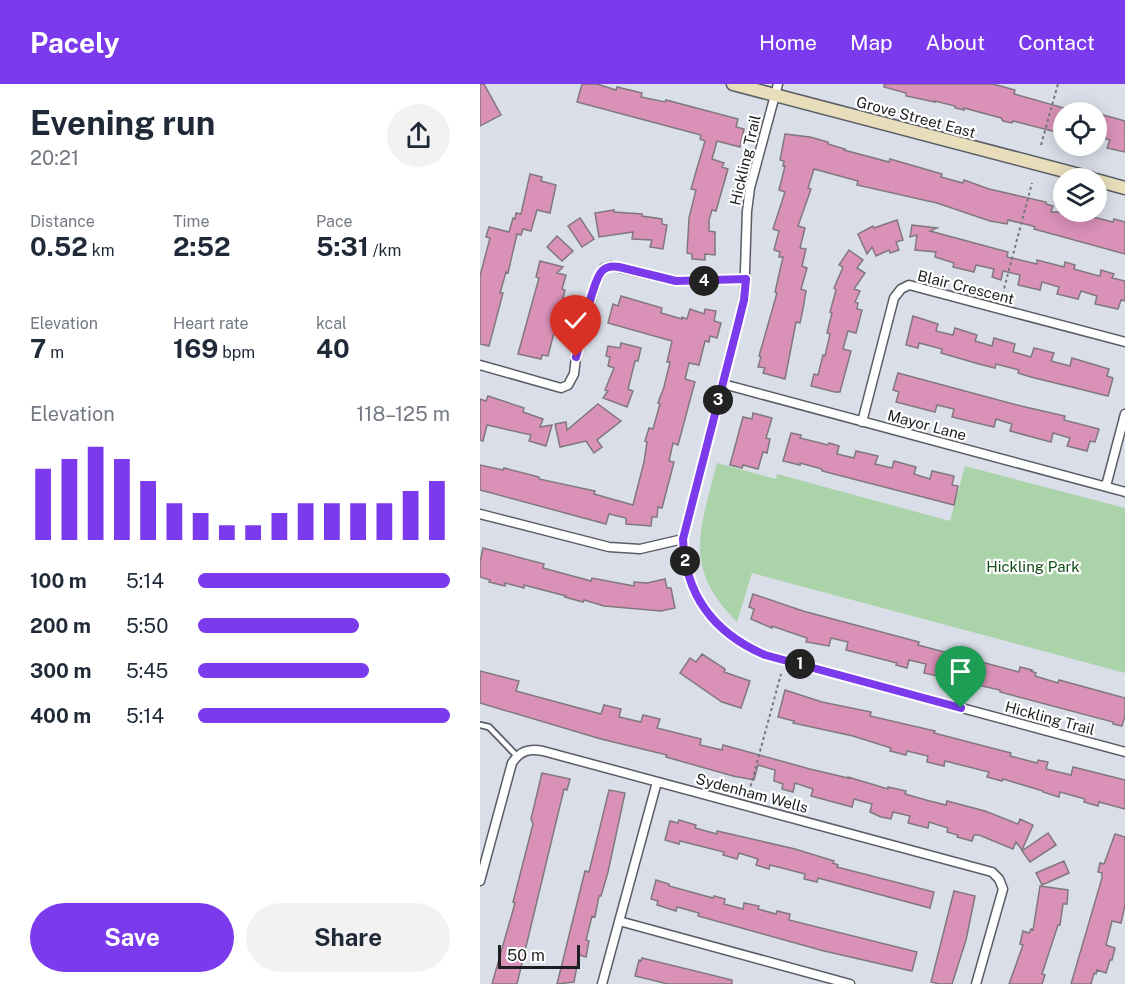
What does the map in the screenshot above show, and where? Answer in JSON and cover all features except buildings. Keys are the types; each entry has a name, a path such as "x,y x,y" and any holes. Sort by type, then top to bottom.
{"street":[{"name":"Grove Street East","path":"734,84 777,89 1056,168"},
{"name":"Hickling Trail","path":"777,89 750,188 744,300 683,539 687,571 701,605 713,621 745,646 765,655 1125,752"},
{"path":"1107,183 1125,188"},
{"path":"480,365 557,387 568,385 574,374 576,357 596,281 604,268 611,266 676,281 746,279"},
{"name":"Blair Crescent","path":"862,422 894,298 901,289 909,285 1125,342"},
{"name":"Mayor Lane","path":"723,384 1125,492"},
{"path":"1106,486 1125,414"},
{"path":"480,514 609,548 640,549 683,539"},
{"name":"Sydenham Wells","path":"517,756 524,751 534,750 992,872 999,879 1003,889 976,984"},
{"path":"480,881 509,772 517,756"},
{"path":"602,984 657,782"},
{"path":"619,921 850,984"}],"lane":[{"path":"480,725 489,727 517,756"}],"path":[{"path":"1041,145 1058,84"},
{"path":"1000,300 1032,183"},
{"path":"749,792 781,674"}],"green space":[{"name":"Hickling Park","path":"717,463 776,479 777,474 950,521 965,466 1125,508 1125,673 752,573 737,622 708,583 702,565 701,528"}],"route":[{"path":"576,357 596,281 604,268 619,267 662,279 688,282 746,279 744,300 683,539 687,571 701,605 713,621 728,634 745,646 765,655 961,708"}]}
